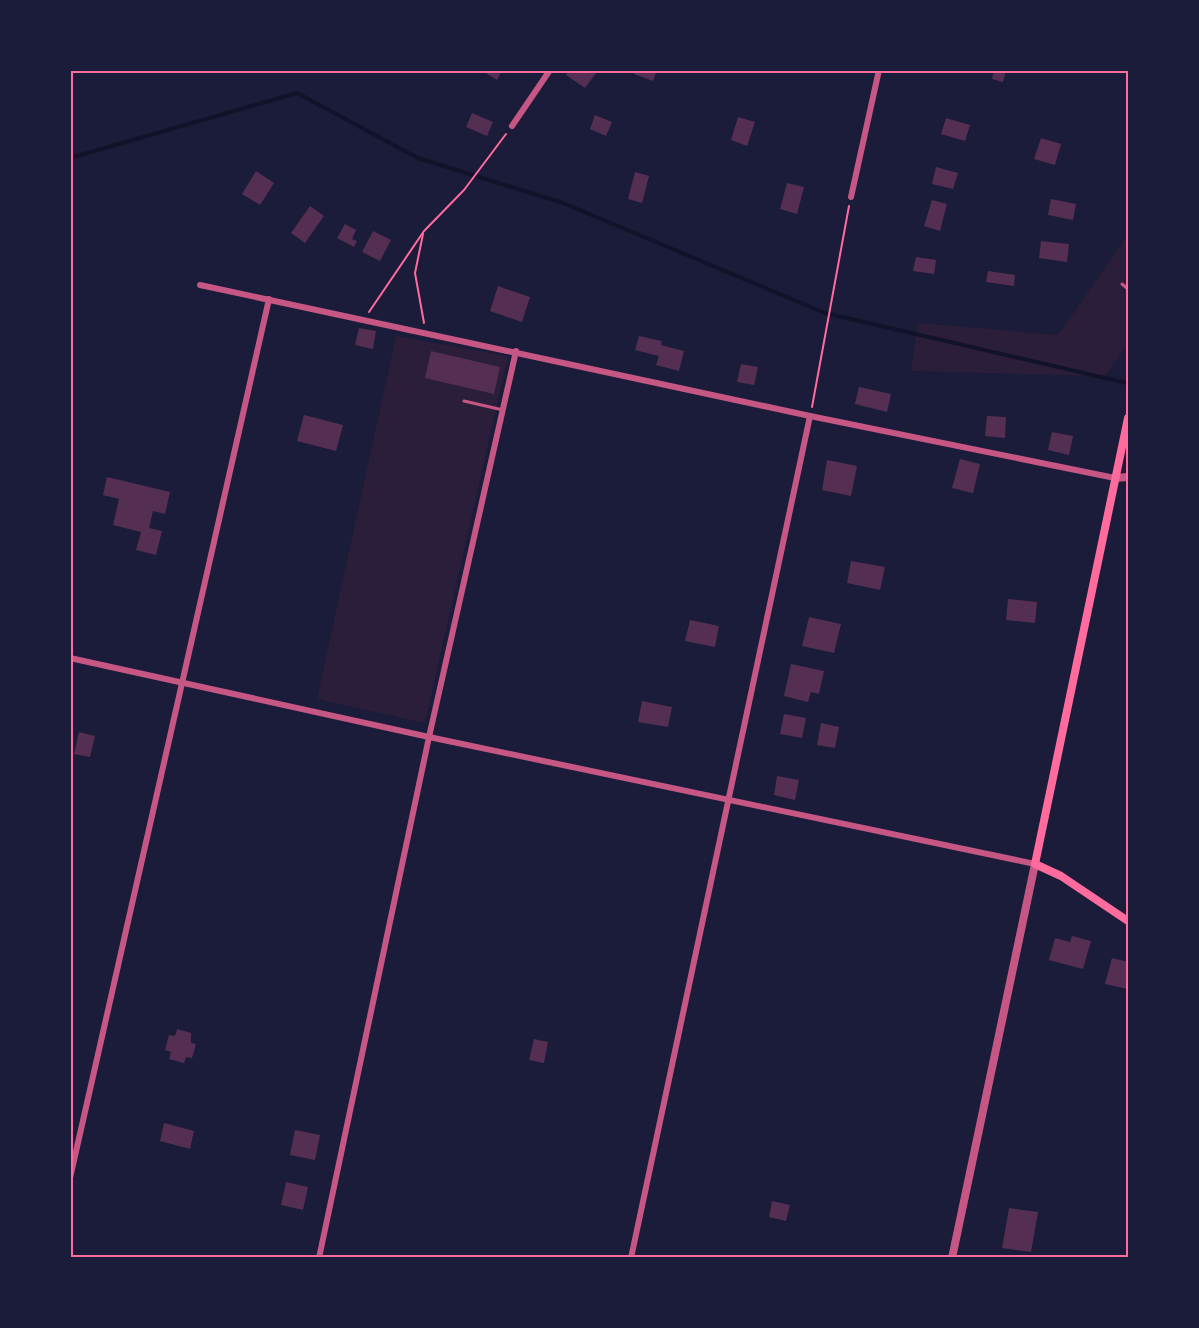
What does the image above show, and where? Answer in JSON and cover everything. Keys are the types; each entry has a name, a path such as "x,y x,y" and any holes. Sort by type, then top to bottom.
{"main road":[{"path":"1128,418 1035,864 1061,876 1128,921"}],"street":[{"path":"512,126 550,70"},
{"path":"851,197 879,70"},
{"path":"200,285 516,351 810,416 1115,478 1128,477"},
{"path":"70,1178 269,299"},
{"path":"319,1257 429,737 516,351"},
{"path":"631,1257 810,416"},
{"path":"70,658 429,737 1035,864 952,1257"}],"lane":[{"path":"1122,284 1128,289"},
{"path":"464,401 503,410"}],"path":[{"path":"364,319 424,231 464,190 512,126"},
{"path":"810,416 851,197"},
{"path":"424,231 415,273 425,332"}],"shaded area":[{"path":"1128,235 1128,343 1105,376 911,371 918,323 1058,335"},
{"path":"396,336 508,356 425,723 317,699"}],"building":[{"path":"481,70 502,70 497,80"},
{"path":"569,70 593,70 596,73 585,88 566,75"},
{"path":"635,70 657,70 653,81 634,74"},
{"path":"994,70 1006,70 1003,82 992,79"},
{"path":"472,113 493,122 487,136 466,127"},
{"path":"595,115 612,122 606,136 590,129"},
{"path":"738,117 755,122 747,146 731,140"},
{"path":"946,118 970,125 965,141 941,134"},
{"path":"1041,138 1061,144 1055,165 1034,159"},
{"path":"936,167 958,173 953,189 932,184"},
{"path":"256,171 274,183 260,205 242,194"},
{"path":"635,172 649,176 642,203 628,199"},
{"path":"787,183 804,187 797,214 780,209"},
{"path":"1051,199 1076,204 1073,220 1048,215"},
{"path":"932,200 947,204 940,231 924,226"},
{"path":"310,206 324,216 305,243 291,233"},
{"path":"345,224 356,230 352,239 357,241 354,247 337,238"},
{"path":"373,231 391,240 380,261 362,252"},
{"path":"1041,241 1069,244 1067,262 1039,258"},
{"path":"916,257 936,260 934,274 913,271"},
{"path":"988,271 1015,275 1014,286 986,282"},
{"path":"498,286 530,297 522,322 490,311"},
{"path":"359,328 376,331 373,349 355,345"},
{"path":"639,336 662,341 661,345 684,351 679,371 656,365 659,356 635,350"},
{"path":"431,351 500,367 494,394 425,378"},
{"path":"741,364 758,367 754,385 737,382"},
{"path":"859,387 891,394 887,412 855,404"},
{"path":"304,415 343,425 336,451 297,441"},
{"path":"987,416 1006,417 1005,438 985,436"},
{"path":"1052,432 1073,436 1069,455 1048,450"},
{"path":"960,459 980,464 973,493 952,488"},
{"path":"827,460 857,466 851,496 822,490"},
{"path":"107,477 170,492 165,514 153,511 149,528 162,531 156,555 136,550 141,532 113,525 119,499 103,495"},
{"path":"851,561 885,567 880,590 847,583"},
{"path":"1008,599 1037,602 1035,623 1006,620"},
{"path":"809,617 841,624 834,653 802,646"},
{"path":"690,620 719,626 715,647 685,641"},
{"path":"791,664 824,671 819,694 811,692 808,702 784,696"},
{"path":"642,701 672,707 668,727 638,722"},
{"path":"784,714 806,718 802,738 780,734"},
{"path":"821,723 839,727 835,748 817,745"},
{"path":"79,732 95,736 90,757 74,754"},
{"path":"777,776 799,780 795,800 774,795"},
{"path":"1072,936 1091,941 1083,969 1049,960 1055,938 1070,942"},
{"path":"1112,958 1128,962 1128,989 1105,984"},
{"path":"177,1029 191,1033 191,1043 196,1044 192,1058 186,1057 184,1063 169,1059 171,1052 165,1050 169,1035 175,1036"},
{"path":"534,1039 548,1042 544,1063 529,1060"},
{"path":"164,1123 194,1131 190,1149 160,1141"},
{"path":"295,1130 320,1135 315,1160 290,1155"},
{"path":"286,1182 308,1187 303,1210 281,1205"},
{"path":"772,1201 790,1205 786,1221 769,1217"},
{"path":"1009,1208 1038,1212 1031,1252 1002,1248"}],"waterway":[{"path":"70,158 297,93 418,158 563,203 825,313 1127,383"}]}
